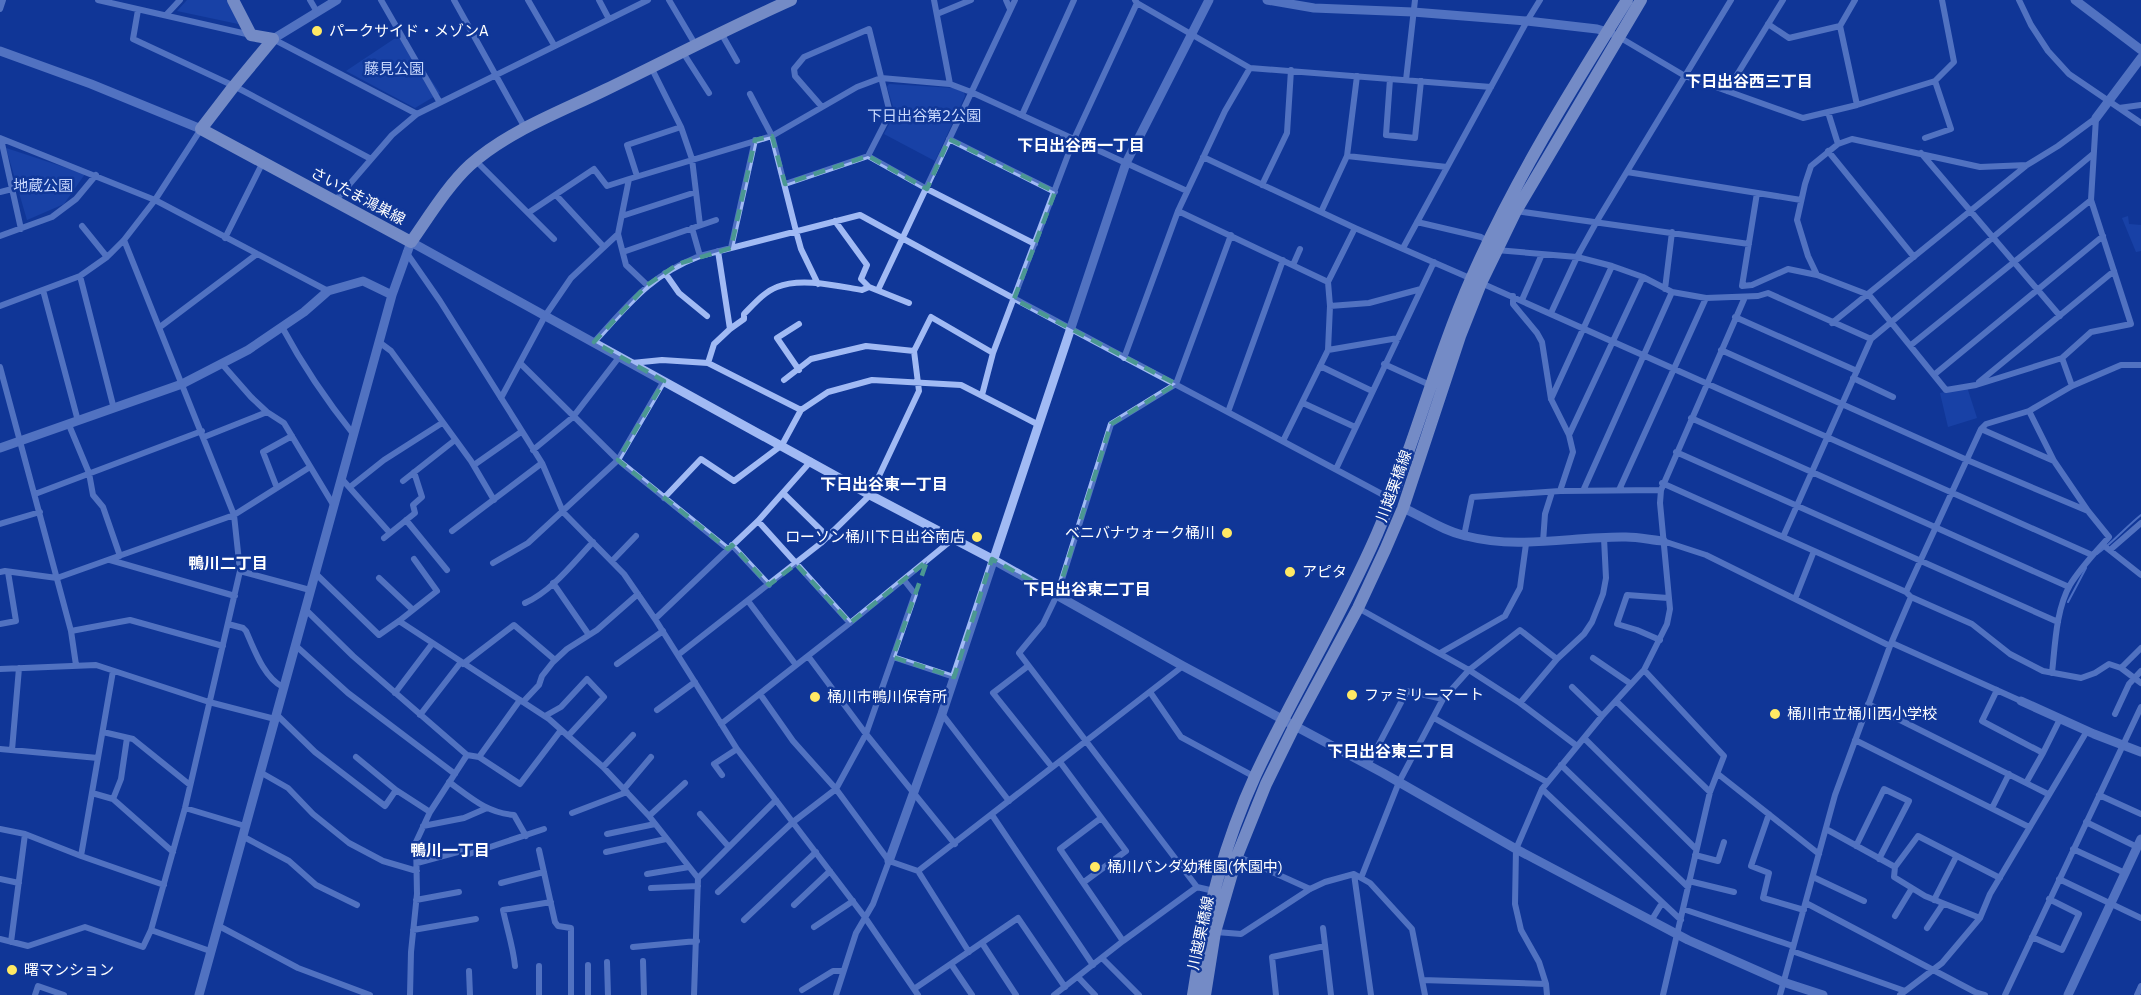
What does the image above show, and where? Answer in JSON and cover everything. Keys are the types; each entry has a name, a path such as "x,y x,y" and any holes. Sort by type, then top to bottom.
{"main road":[{"path":"201,129 273,39 251,35 233,0"},
{"name":"さいたま鴻巣線","path":"201,129 335,201 409,247 436,206 469,166 525,128 695,44 791,0"},
{"name":"川越栗橋線","path":"1492,245 1516,211 1613,34 1626,0"},
{"name":"川越栗橋線","path":"1205,995 1215,932 1237,856 1288,723 1391,499 1430,386 1476,281 1524,174 1613,34 1641,0"},
{"name":"川越栗橋線","path":"1193,995 1214,891 1226,852 1255,777 1358,608 1403,508 1476,281"}],"street":[{"path":"0,9 3,0"},
{"path":"98,0 251,35"},
{"path":"166,15 180,0"},
{"path":"310,0 317,12"},
{"path":"273,39 338,0"},
{"path":"381,0 440,101"},
{"path":"454,0 525,128"},
{"path":"528,0 554,45"},
{"path":"599,0 609,19"},
{"path":"335,201 392,135 417,114 648,0"},
{"path":"669,0 695,44"},
{"path":"934,0 950,84"},
{"path":"937,14 971,0"},
{"path":"1006,0 1010,9"},
{"path":"878,290 1015,0"},
{"path":"1022,115 1074,0"},
{"path":"836,995 864,916 873,904 890,861 942,714 1126,163 1209,0"},
{"path":"1267,0 1314,8 1413,12 1598,29 1613,34 1685,76 1803,118 1857,105 1935,81 1954,62 1942,0"},
{"path":"1406,80 1414,0"},
{"path":"1403,248 1540,0"},
{"path":"1551,313 1597,221 1731,0"},
{"path":"1727,91 1783,0"},
{"path":"1855,0 1840,26 1857,105"},
{"path":"2019,0 2031,25 2048,51 2069,75 2141,123"},
{"path":"2075,0 2141,50"},
{"path":"982,395 993,353 1074,140 1136,2 1251,68 1491,87"},
{"path":"138,10 133,39 234,86 371,159"},
{"path":"1768,24 1789,38 1840,26"},
{"path":"784,184 868,156 890,113 868,29 804,57 794,69 795,76 822,107"},
{"path":"720,32 737,61"},
{"path":"273,39 417,114"},
{"path":"0,51 91,84 201,129 155,200 124,240 107,257 80,276 0,306"},
{"path":"682,51 710,93"},
{"path":"1832,323 2027,165 2096,118 2141,58"},
{"path":"651,67 681,127 692,159 700,225"},
{"path":"1124,358 1178,211 1225,111 1251,68"},
{"path":"1262,185 1287,133 1291,70"},
{"path":"1321,212 1347,156 1357,76"},
{"path":"528,213 594,169 607,186 772,136 857,87 881,78 950,84 1187,191"},
{"path":"1390,79 1386,135 1415,138 1421,81"},
{"path":"1925,138 1951,129 1935,81"},
{"path":"750,94 772,136 801,249 818,284"},
{"path":"2119,108 2141,105"},
{"path":"1828,112 1838,144"},
{"path":"1757,193 1742,286 1752,285 1788,269 1817,275 1869,295 1946,390 1976,385 2062,358 2091,332 2131,324 2091,201 2096,118"},
{"path":"638,176 627,145 681,127"},
{"path":"0,138 155,200 328,291"},
{"path":"0,138 21,229"},
{"path":"949,139 1055,192"},
{"path":"1817,275 1808,256 1797,220 1811,166 1838,144 1852,139 1980,167 2027,165"},
{"path":"731,248 755,141"},
{"path":"1828,151 1914,257"},
{"path":"1921,153 2060,316"},
{"path":"1783,537 1871,339 2093,154"},
{"path":"868,156 1035,244"},
{"path":"1347,156 1448,167"},
{"path":"1203,157 1355,228 1513,296 2092,555"},
{"path":"476,161 554,239"},
{"path":"225,238 263,162"},
{"path":"1627,172 1801,200"},
{"path":"0,236 52,217 76,199 96,176"},
{"path":"628,179 618,234 626,265 647,285"},
{"path":"0,192 12,189"},
{"path":"622,216 696,192"},
{"path":"556,195 603,247"},
{"path":"1911,345 2091,201"},
{"path":"1178,211 1328,282"},
{"path":"1516,211 1749,244"},
{"path":"594,342 647,285 678,264 718,251 860,215 1070,330 1391,499"},
{"path":"623,252 716,220"},
{"path":"835,221 867,265 861,279 869,287 909,303"},
{"path":"1417,222 1481,237 1492,245 1542,254 1578,257 1612,266 1643,277 1669,291 1706,298 1744,297 1768,293 1871,339"},
{"path":"82,226 107,257"},
{"path":"692,228 700,256"},
{"path":"1283,441 1328,350 1330,306 1328,282 1355,228"},
{"path":"1583,491 1644,355 1669,291 1672,232"},
{"path":"501,398 545,316 571,278 618,234"},
{"path":"1214,891 1197,887 1019,653 1043,624 1057,595 1111,424 1176,384 1231,235"},
{"path":"1935,374 2103,236"},
{"path":"0,939 28,946 85,927 143,947 151,930 165,885 185,808 240,572 234,515 124,240"},
{"path":"200,995 217,925 392,295 409,247"},
{"path":"409,247 620,356 1651,921 1783,982 1823,995"},
{"path":"409,247 542,463 563,512 624,574 663,631 737,749 853,901 916,992 951,964 1018,918 1065,987"},
{"path":"1293,265 1300,249"},
{"path":"718,251 730,329"},
{"path":"160,327 257,254"},
{"path":"1522,300 1542,254"},
{"path":"1228,412 1283,260"},
{"path":"1336,469 1434,262"},
{"path":"1551,399 1612,266"},
{"path":"1976,385 2114,271"},
{"path":"665,273 680,292 707,316"},
{"path":"80,276 114,409"},
{"path":"1569,435 1643,277"},
{"path":"0,448 182,384 248,350 304,312 328,291 363,281 392,295"},
{"path":"708,363 714,344 744,319 744,314 760,298 776,287 793,282 808,282 862,290 869,287"},
{"path":"43,290 93,495 103,507 120,556"},
{"path":"1330,306 1369,303 1421,290"},
{"path":"1513,296 1513,304 1542,342 1551,399 1569,435 1573,452 1560,491"},
{"path":"1548,995 1539,962 1521,930 1515,904 1516,849 1542,789 1602,716 1644,670 1667,624 1670,609 1663,541 1661,486 1744,297"},
{"path":"1619,490 1706,298"},
{"path":"678,655 796,564 828,537 870,495 919,391 914,351 931,317 993,353"},
{"path":"1735,318 1857,371"},
{"path":"799,324 777,338 799,370"},
{"path":"282,327 321,394 354,435"},
{"path":"1328,350 1398,338"},
{"path":"379,342 391,351 474,465 494,500"},
{"path":"784,380 811,359 866,346 914,351"},
{"path":"1721,350 1967,460 2088,511"},
{"path":"533,450 573,417 620,356"},
{"path":"2062,358 2072,386"},
{"path":"632,363 662,360 708,363 801,410"},
{"path":"222,363 251,397 267,412 284,423 334,506"},
{"path":"520,363 618,460 730,547 769,585"},
{"path":"1384,364 1430,386"},
{"path":"1780,995 1835,795 1921,561 1981,429 1986,424 2029,411 2072,386 2121,365 2141,365"},
{"path":"1320,366 1371,391"},
{"path":"0,367 71,632 76,665"},
{"path":"1853,378 1893,397"},
{"path":"664,498 701,459 734,481 782,446 801,410 828,392 872,380 961,385 1039,425"},
{"path":"493,563 528,543 618,460 664,381"},
{"path":"1303,403 1355,427"},
{"path":"2029,411 2054,461 2109,537 2092,555 2069,587 2058,622 2052,673"},
{"path":"35,494 89,473 267,412"},
{"path":"1691,418 2069,587"},
{"path":"350,487 384,460 442,423"},
{"path":"1981,429 2054,461"},
{"path":"474,465 521,432"},
{"path":"277,488 263,452 292,436"},
{"path":"403,481 455,440"},
{"path":"1676,452 2058,622"},
{"path":"655,619 758,521 811,461"},
{"path":"452,531 542,463"},
{"path":"0,572 57,578 234,515 310,467"},
{"path":"384,538 415,513 413,505 422,497 414,472"},
{"path":"342,478 390,533"},
{"path":"1464,536 1472,497 1661,486 1783,537 1972,624 2010,654 2043,672 2081,678 2109,664 2121,668 2141,683"},
{"path":"1543,543 1545,514 1552,492"},
{"path":"783,493 828,537"},
{"path":"1403,508 1464,536 1489,541 1526,544 1628,537 1663,541 1706,555 1891,644 2087,731 2141,752"},
{"path":"0,524 39,512"},
{"path":"406,520 447,570"},
{"path":"758,521 850,623"},
{"path":"2110,550 2139,526"},
{"path":"612,561 636,536"},
{"path":"1520,703 1557,659 1584,634 1592,622 1603,594 1606,578 1604,538"},
{"path":"721,724 953,539"},
{"path":"525,603 535,599 553,583 593,542"},
{"path":"1440,653 1505,616 1520,588 1526,544"},
{"path":"2103,545 2141,574"},
{"path":"1795,599 1814,551"},
{"path":"315,573 379,635 436,591 414,559"},
{"path":"110,560 235,596"},
{"path":"0,624 16,621 8,572"},
{"path":"240,572 310,590"},
{"path":"379,578 413,610"},
{"path":"718,892 793,822 836,789 866,734 915,594 904,580"},
{"path":"553,583 589,635"},
{"path":"479,757 521,701 539,685 542,676 555,660 638,594"},
{"path":"1660,640 1617,624 1627,595 1668,598"},
{"path":"748,601 796,664"},
{"path":"1358,608 1470,670 1520,703 1577,746"},
{"path":"305,609 395,693 467,755 479,757 520,784 561,730"},
{"path":"71,632 130,620 223,646"},
{"path":"399,621 545,716 603,766 649,816 698,879 694,995"},
{"path":"228,624 246,631 258,658 277,684 284,687"},
{"path":"420,715 462,663 514,625 555,660"},
{"path":"1361,878 1399,782 1443,699 1470,670 1520,630 1557,659"},
{"path":"617,664 663,631"},
{"path":"395,693 432,644"},
{"path":"295,645 348,693 455,774"},
{"path":"2121,668 2141,648"},
{"path":"807,656 866,734 955,844"},
{"path":"893,657 954,676"},
{"path":"1593,657 1630,684"},
{"path":"0,669 96,665 209,702 275,716 315,752 385,806 396,790"},
{"path":"1028,666 993,693 1052,767"},
{"path":"918,871 1183,666"},
{"path":"12,750 19,668"},
{"path":"1644,670 1724,756 1710,792 1663,995"},
{"path":"81,856 113,671"},
{"path":"2115,714 2133,677 2141,671"},
{"path":"545,716 561,708 587,679 604,697 568,736"},
{"path":"657,710 695,682"},
{"path":"1572,687 1602,716"},
{"path":"1996,690 1982,721 2043,753"},
{"path":"1368,765 1407,691 1443,699"},
{"path":"1150,692 1181,737 1255,777"},
{"path":"760,693 793,741 836,789 890,861 918,871 969,952"},
{"path":"1617,701 1710,792"},
{"path":"1868,704 2048,794"},
{"path":"2005,995 2141,707"},
{"path":"942,714 1009,801"},
{"path":"1434,718 1547,782"},
{"path":"2026,783 2060,719"},
{"path":"1683,909 1793,949 1903,993 1942,963 1980,918 2029,827 2087,731"},
{"path":"103,732 134,739 190,785"},
{"path":"603,766 633,735"},
{"path":"113,799 121,779 127,738"},
{"path":"1584,738 1696,852 1718,861 1724,842"},
{"path":"1855,740 2029,827"},
{"path":"0,749 98,758"},
{"path":"722,775 714,764 737,749"},
{"path":"410,995 416,900 416,842 430,812 467,755"},
{"path":"356,757 396,790 430,812"},
{"path":"572,813 625,790 651,757"},
{"path":"1060,762 1126,851 1084,882"},
{"path":"1561,765 1688,884 1734,892"},
{"path":"260,772 288,788 313,814 349,843 383,861 417,871"},
{"path":"1718,774 1819,854"},
{"path":"1992,808 2008,774"},
{"path":"449,782 487,808 499,814 514,815 526,836"},
{"path":"649,816 685,783"},
{"path":"1542,789 1681,920"},
{"path":"1856,846 1884,789 1908,801 1879,859"},
{"path":"92,793 113,799 173,852"},
{"path":"2099,795 2141,814"},
{"path":"698,879 776,800"},
{"path":"185,808 245,826"},
{"path":"423,826 464,818 487,808"},
{"path":"700,814 729,847"},
{"path":"1769,814 1751,866 1769,873 1763,898 1805,907 1985,995"},
{"path":"992,815 1093,965"},
{"path":"1101,818 1060,849 1123,941"},
{"path":"2068,995 2139,843 2086,822"},
{"path":"608,834 655,824"},
{"path":"0,829 25,834 165,885"},
{"path":"417,863 465,850 469,854 544,829"},
{"path":"1826,829 1894,867"},
{"path":"11,942 25,834"},
{"path":"242,836 289,861 316,885 357,905"},
{"path":"1980,918 1943,904 1912,888 1894,877 1894,867 1918,836 2000,878"},
{"path":"606,852 666,839"},
{"path":"2073,849 2125,873"},
{"path":"539,850 555,922 558,926 571,928 572,995"},
{"path":"744,920 816,852"},
{"path":"1237,856 1310,889"},
{"path":"1935,900 1956,857"},
{"path":"647,874 688,867"},
{"path":"794,905 830,871"},
{"path":"501,883 544,872"},
{"path":"1354,874 1371,995"},
{"path":"1215,932 1241,934 1310,889 1354,874 1370,883 1412,929 1425,995"},
{"path":"1813,878 1864,901"},
{"path":"0,879 19,883"},
{"path":"2059,879 2141,918"},
{"path":"651,888 698,886"},
{"path":"1054,995 1197,887"},
{"path":"1895,916 1912,888"},
{"path":"416,900 459,892"},
{"path":"2032,937 2062,951 2079,914 2049,899"},
{"path":"813,927 853,901"},
{"path":"515,966 512,942 507,931 503,910 550,902"},
{"path":"1651,921 1662,903"},
{"path":"1927,928 1943,904"},
{"path":"413,930 476,920"},
{"path":"217,925 348,992 370,995"},
{"path":"1323,928 1331,995"},
{"path":"151,930 210,951"},
{"path":"633,946 697,941"},
{"path":"982,943 1016,995"},
{"path":"1276,995 1272,957 1325,946"},
{"path":"1102,958 1139,995"},
{"path":"643,961 644,995"},
{"path":"607,962 608,995"},
{"path":"951,964 972,995"},
{"path":"588,965 588,995"},
{"path":"539,966 539,995"},
{"path":"469,971 470,995"},
{"path":"802,990 833,971 843,971"},
{"path":"1078,977 1095,995"},
{"path":"1422,980 1546,984"},
{"path":"35,995 38,986 64,995"},
{"path":"2137,995 2141,986"}],"highlighted area":[{"path":"772,136 785,184 868,156 927,189 949,139 1055,192 1014,299 1176,384 1111,424 1057,595 992,559 954,677 893,657 927,561 850,623 796,564 769,585 732,545 728,549 618,460 664,381 594,342 647,285 678,264 731,248 755,140"}],"green space":[{"path":"187,0 231,0 243,25 177,11"},
{"name":"藤見公園","path":"400,35 440,93 415,108 346,71"},
{"name":"下日出谷第2公園","path":"889,84 953,88 964,92 965,96 935,161 884,134 895,113 887,87"},
{"name":"地蔵公園","path":"6,148 85,174 64,204 27,220"},
{"path":"2128,216 2129,224 2141,225 2141,251 2136,252 2122,218"},
{"path":"1967,387 1977,418 1948,427 1940,393"}],"waterway":[{"path":"2097,554 2141,515"},
{"path":"2068,602 2086,568"}],"place":[{"name":"パークサイド・メゾンA","path":"317,31"},
{"name":"ベニバナウォーク桶川","path":"1227,533"},
{"name":"ローソン桶川下日出谷南店","path":"977,537"},
{"name":"アピタ","path":"1290,572"},
{"name":"ファミリーマート","path":"1352,695"},
{"name":"桶川市鴨川保育所","path":"815,697"},
{"name":"桶川市立桶川西小学校","path":"1775,714"},
{"name":"桶川パンダ幼稚園(休園中)","path":"1095,867"},
{"name":"曙マンション","path":"12,970"}],"district":[{"name":"下日出谷西三丁目","path":"1749,81"},
{"name":"下日出谷西一丁目","path":"1081,145"},
{"name":"下日出谷東一丁目","path":"884,484"},
{"name":"鴨川二丁目","path":"228,563"},
{"name":"下日出谷東二丁目","path":"1087,589"},
{"name":"下日出谷東三丁目","path":"1391,751"},
{"name":"鴨川一丁目","path":"450,850"}]}
